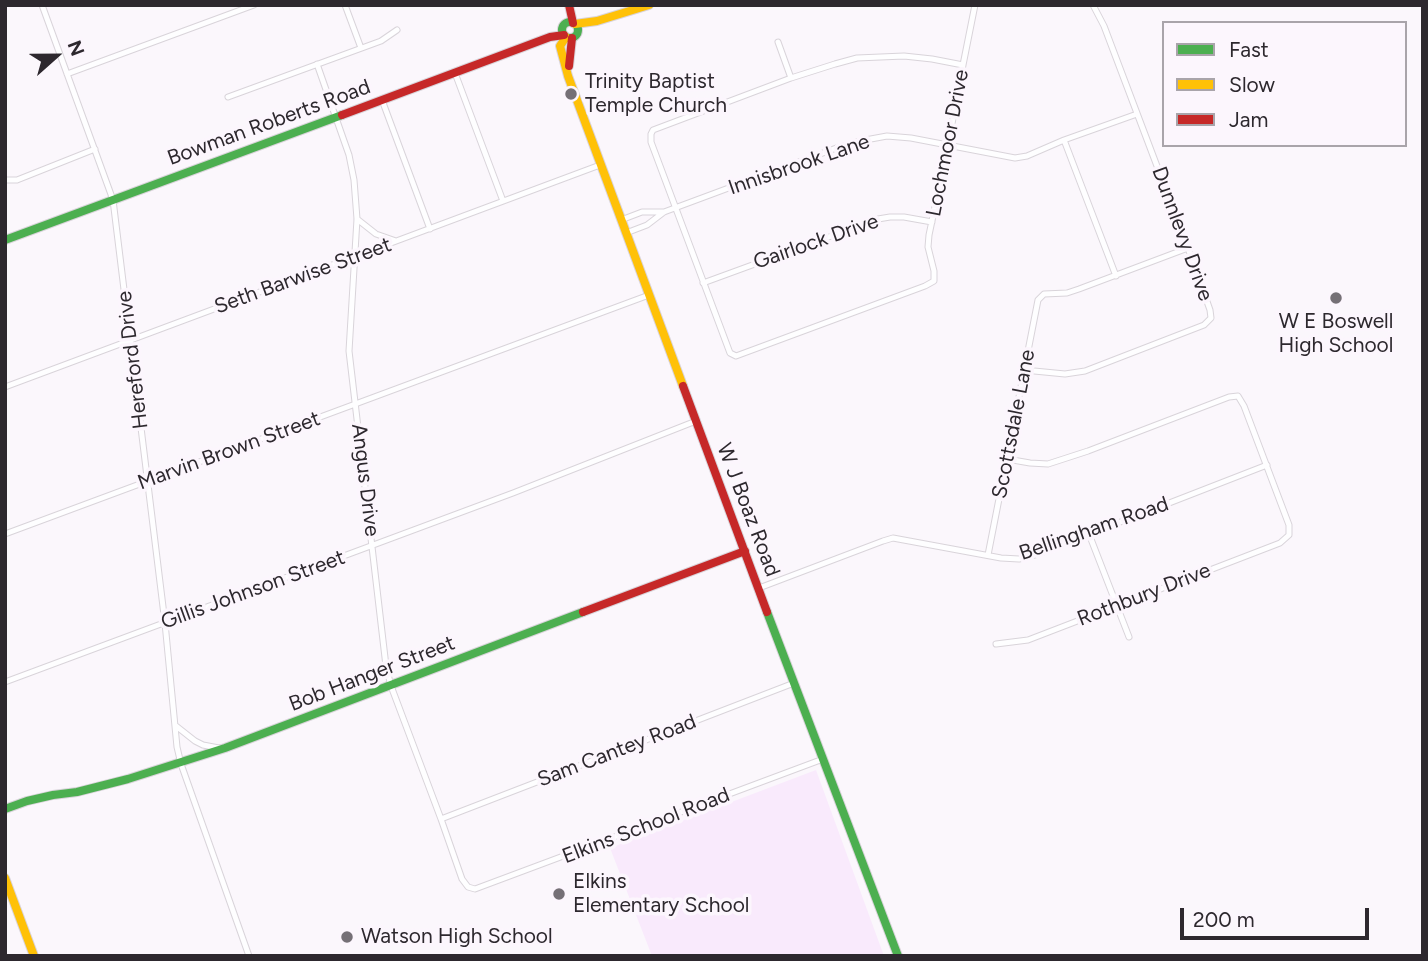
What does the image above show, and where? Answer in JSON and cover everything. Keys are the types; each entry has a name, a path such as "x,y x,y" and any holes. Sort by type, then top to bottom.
{"street":[{"name":"Hereford Drive","path":"42,5 113,200 165,623 177,747 250,956"},
{"path":"67,74 254,5"},
{"path":"345,5 361,48"},
{"name":"Bowman Roberts Road","path":"5,240 547,38 649,5"},
{"name":"Lochmoor Drive","path":"703,283 726,347 736,356 934,281 928,247 975,5"},
{"name":"Dunnlevy Drive","path":"1024,370 1065,374 1085,371 1204,325 1210,318 1210,310 1188,248 1104,26 1093,5"},
{"name":"W J Boaz Road","path":"570,7 568,76 898,956"},
{"path":"228,97 361,48 388,37 397,30"},
{"path":"778,42 791,78"},
{"path":"703,283 651,142 651,134 657,128 791,78 857,58 904,56 963,65"},
{"name":"Angus Drive","path":"317,64 337,117 354,180 357,219 349,340 387,666 391,686 462,879 468,887"},
{"path":"456,73 503,201"},
{"path":"382,100 430,229"},
{"name":"Innisbrook Lane","path":"626,233 647,225 664,212 826,151 860,141 887,136 911,138 1015,158 1027,156 1137,114"},
{"path":"1064,140 1116,276 1188,248"},
{"path":"5,180 17,180 94,149"},
{"name":"Seth Barwise Street","path":"5,387 600,165"},
{"name":"Innisbrook Lane","path":"621,220 642,212 664,212"},
{"name":"Gairlock Drive","path":"703,283 878,219 890,217 932,222"},
{"path":"357,219 382,237 396,241"},
{"name":"Scottsdale Lane","path":"988,555 1038,300 1044,294 1067,293 1116,276"},
{"name":"Marvin Brown Street","path":"5,534 649,295"},
{"path":"1007,460 1048,464 1238,396 1267,465"},
{"name":"Gillis Johnson Street","path":"5,682 513,494 696,421"},
{"name":"Bellingham Road","path":"759,588 893,538 1019,559 1267,465"},
{"name":"Rothbury Drive","path":"996,644 1028,640 1280,543 1289,535 1289,525 1267,465"},
{"path":"1089,534 1129,637"},
{"name":"Bob Hanger Street","path":"5,810 27,801 110,784 181,764 745,551"},
{"name":"Sam Cantey Road","path":"441,819 794,683"},
{"path":"176,725 203,745 225,748"},
{"name":"Elkins School Road","path":"468,887 475,889 485,886 823,759"},
{"path":"5,878 34,956"}],"shaded area":[{"path":"816,770 884,956 652,956 610,848"}],"traffic: fast":[{"path":"570,22 576,24 578,30 576,36 570,38 564,36 562,30 564,24 570,22"},
{"path":"5,240 342,115"},
{"path":"5,809 27,801 128,779 225,748 583,612"},
{"path":"767,612 898,956"}],"traffic: slow":[{"path":"575,24 597,21 649,5"},
{"path":"566,37 560,46 568,76 683,386"},
{"path":"5,878 34,956"}],"traffic: jam":[{"path":"569,5 573,23"},
{"path":"342,115 550,37 564,35"},
{"path":"569,66 572,38"},
{"path":"683,386 767,612"},
{"path":"583,612 745,551"}],"place":[{"name":"Trinity Baptist Temple Church","path":"571,94"},
{"name":"W E Boswell High School","path":"1336,298"},
{"name":"Elkins Elementary School","path":"559,894"},
{"name":"Watson High School","path":"347,937"}]}
